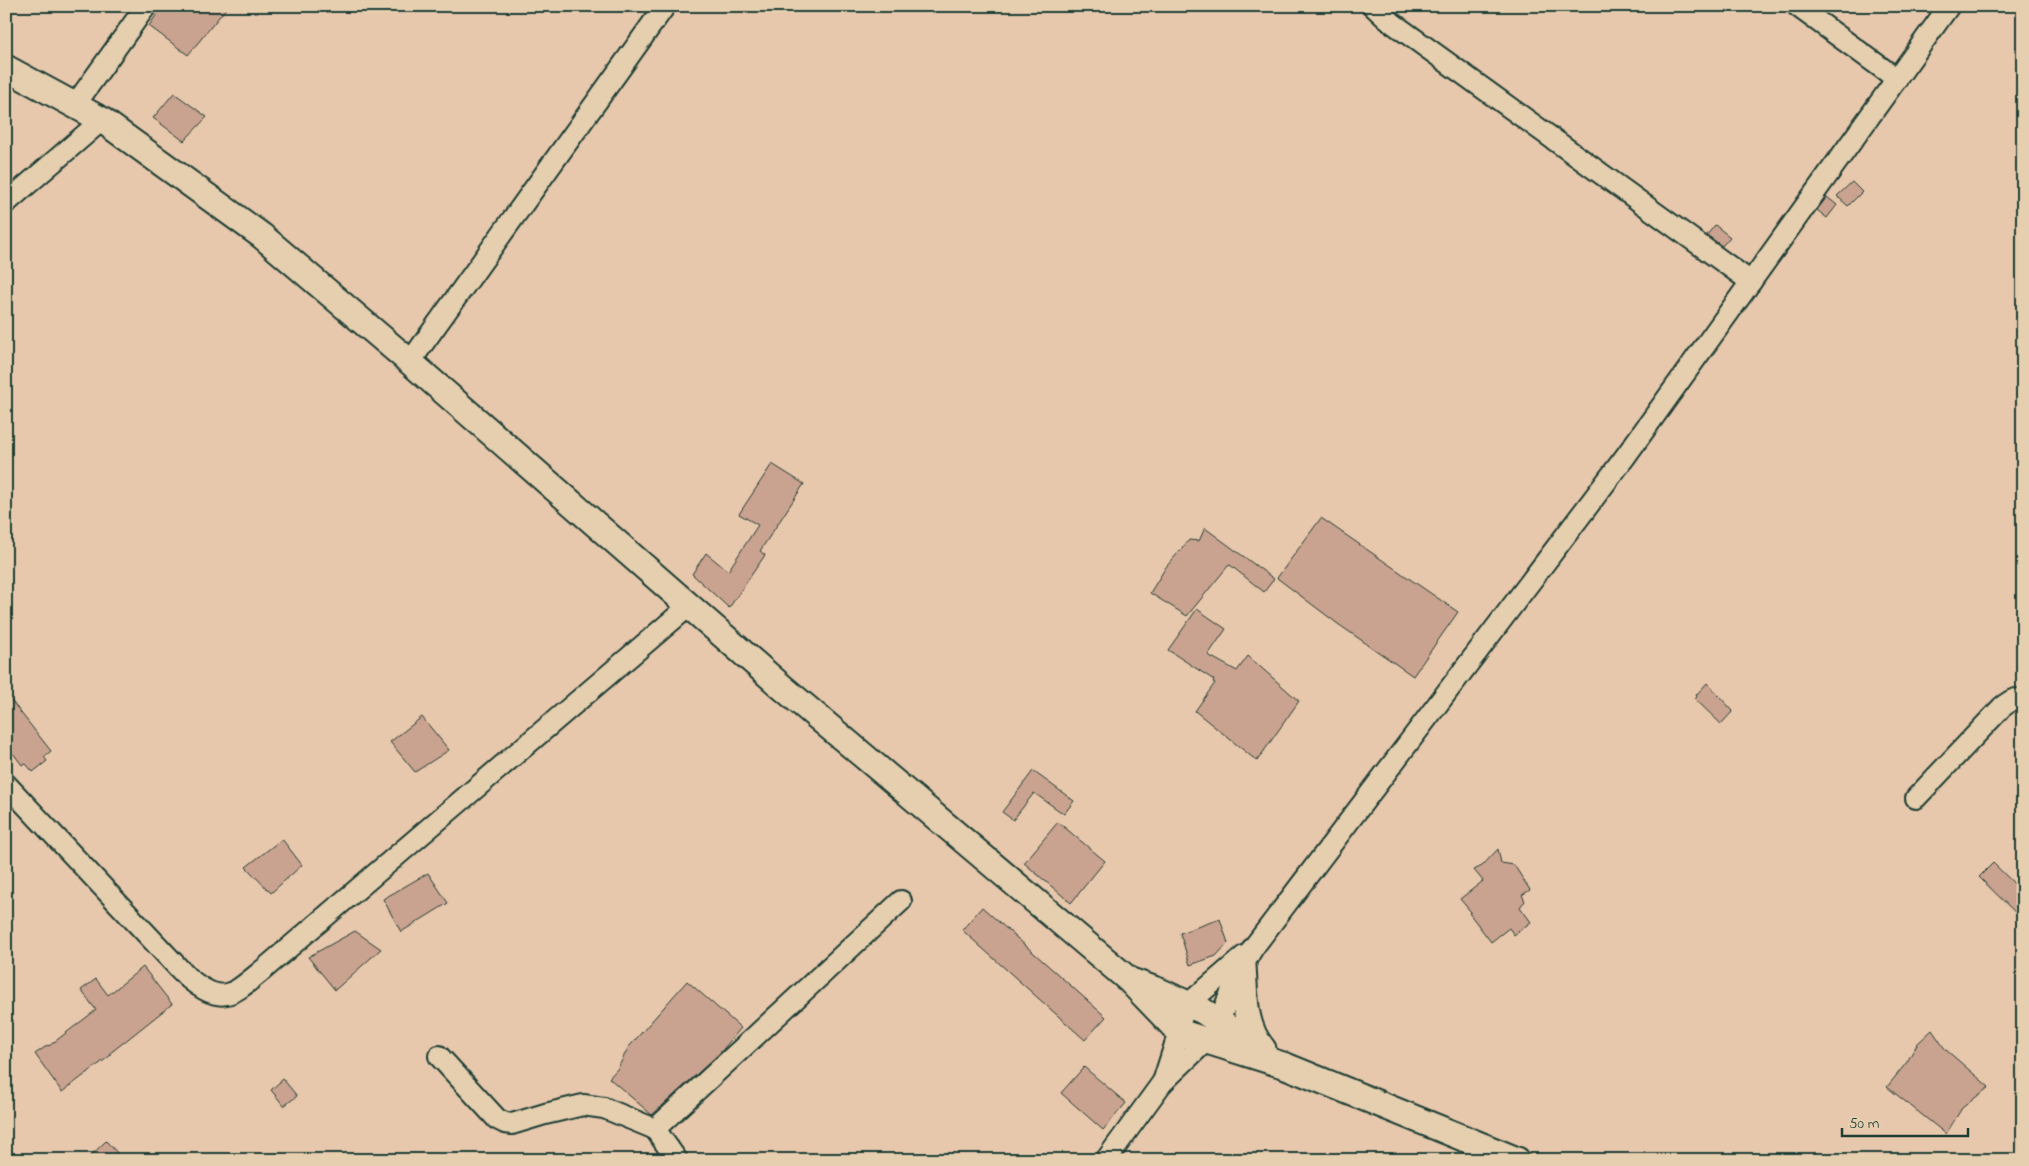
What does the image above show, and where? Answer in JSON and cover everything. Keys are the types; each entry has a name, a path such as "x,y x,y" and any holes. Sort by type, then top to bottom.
{"street":[{"path":"75,105 146,6"},
{"path":"410,362 665,6"},
{"path":"1373,6 1387,19 1751,282"},
{"path":"1797,6 1897,79"},
{"path":"1106,1160 1162,1084 1213,1034 1248,957 1625,457 1949,6"},
{"path":"6,68 102,120 262,236 410,362 782,687 1129,980 1179,1032 1205,1042 1276,1059 1517,1160"},
{"path":"6,203 102,120"},
{"path":"6,784 187,977 200,988 221,996 238,991 689,606"},
{"path":"1916,798 2002,707 2013,700 2019,699 2023,701"},
{"path":"655,1130 901,901"},
{"path":"1162,1084 1179,1032 1181,1019 1188,1004 1248,957"},
{"path":"1248,957 1245,1003 1250,1030 1256,1041 1276,1059"},
{"path":"1129,980 1188,1004 1276,1059"},
{"path":"439,1056 497,1119 504,1123 512,1124 583,1105 604,1108 655,1130 677,1160"}],"building":[{"path":"162,6 228,6 188,55 149,26"},
{"path":"174,93 207,117 184,141 153,118"},
{"path":"1852,182 1862,192 1848,206 1837,196"},
{"path":"1827,197 1837,205 1827,218 1817,210"},
{"path":"1715,225 1730,237 1722,246 1707,235"},
{"path":"772,464 804,484 760,551 765,555 729,608 692,574 706,553 728,571 758,525 739,514"},
{"path":"1321,518 1458,612 1413,676 1338,624 1277,578"},
{"path":"1205,528 1274,579 1264,592 1230,565 1187,616 1150,593 1166,567 1189,540 1199,541"},
{"path":"1197,609 1226,629 1208,655 1237,671 1248,656 1299,701 1257,761 1195,711 1215,683 1213,682 1214,680 1168,650"},
{"path":"1707,683 1733,711 1721,724 1695,699 1696,695"},
{"path":"6,694 51,751 44,757 47,761 33,772 26,764 22,765 6,744"},
{"path":"422,717 449,750 415,772 390,742"},
{"path":"1033,771 1074,801 1064,814 1034,793 1013,820 1002,812"},
{"path":"1058,822 1105,861 1071,903 1024,863"},
{"path":"282,839 302,865 271,893 246,867"},
{"path":"1498,849 1501,863 1514,865 1530,890 1522,895 1525,901 1520,907 1531,922 1514,935 1509,928 1491,942 1460,899 1483,881 1474,870 1482,866"},
{"path":"1993,863 2023,892 2023,920 1979,877"},
{"path":"428,873 448,903 401,932 383,899"},
{"path":"982,907 1106,1017 1085,1040 962,930"},
{"path":"1220,919 1228,943 1216,956 1190,965 1180,933"},
{"path":"355,931 381,949 335,990 308,957"},
{"path":"143,967 172,1004 109,1054 111,1055 62,1092 35,1054 49,1046 96,1010 81,990 96,979 108,995"},
{"path":"687,981 741,1028 719,1054 652,1115 609,1078 618,1068 628,1048"},
{"path":"1932,1030 1945,1049 1989,1087 1962,1108 1946,1134 1887,1087 1907,1062 1917,1044"},
{"path":"1084,1067 1126,1103 1103,1130 1061,1093"},
{"path":"283,1079 297,1096 284,1106 271,1090"},
{"path":"106,1141 124,1160 86,1160"}]}
